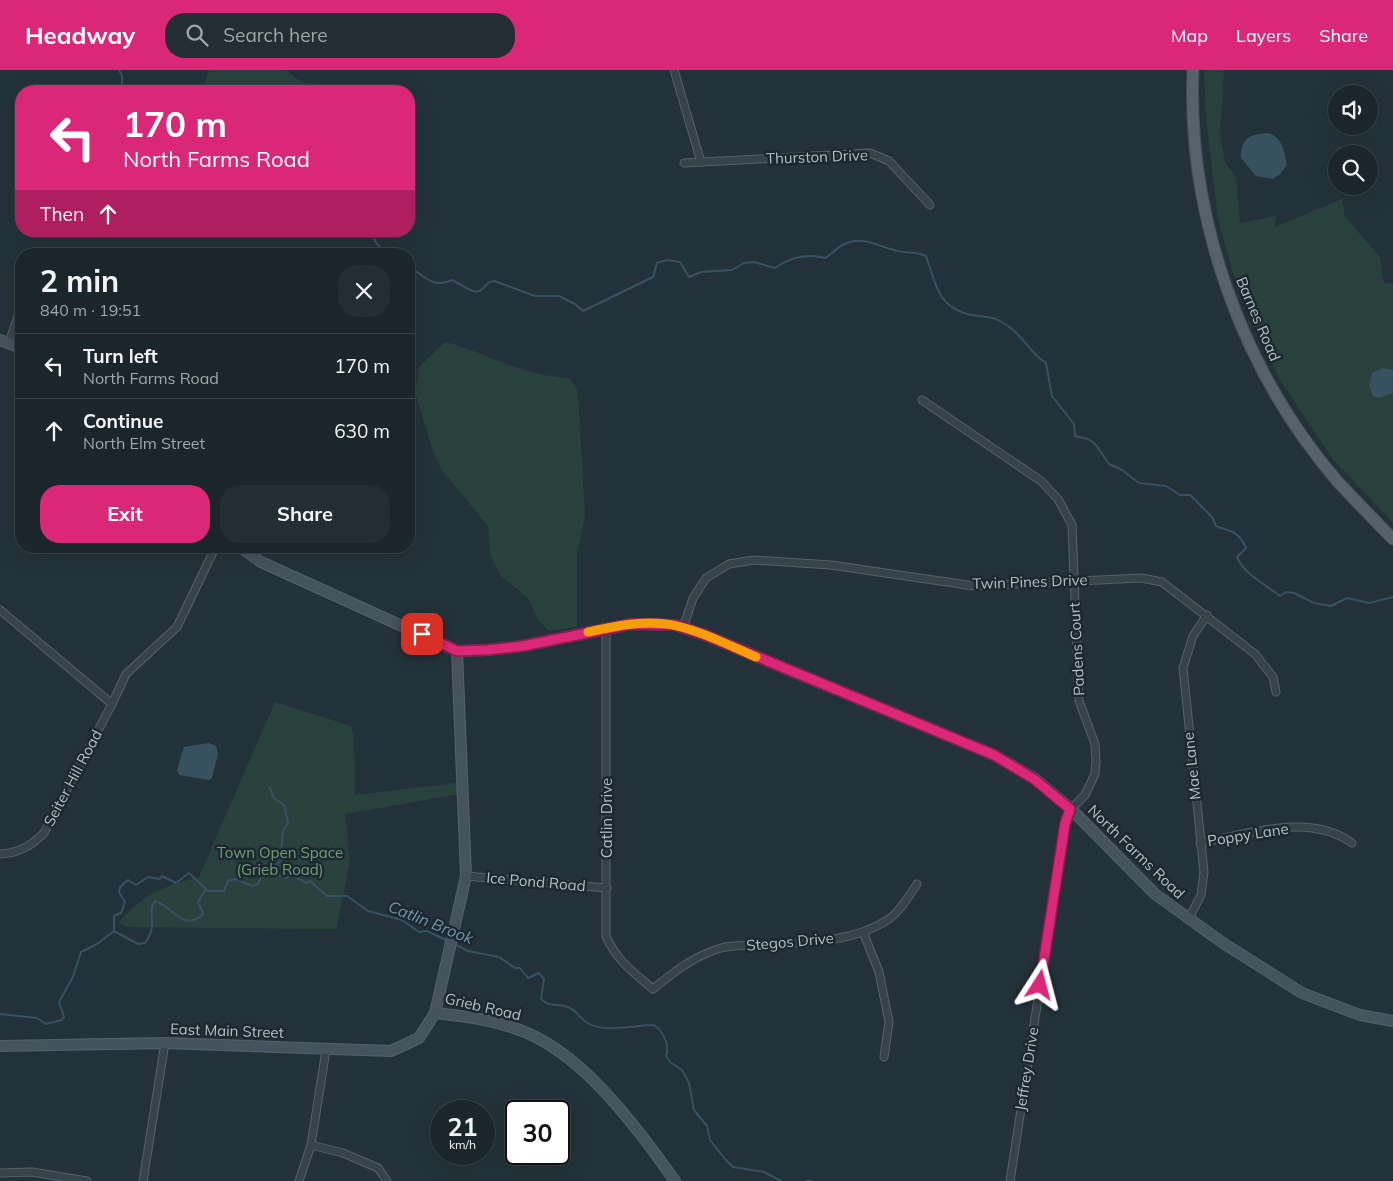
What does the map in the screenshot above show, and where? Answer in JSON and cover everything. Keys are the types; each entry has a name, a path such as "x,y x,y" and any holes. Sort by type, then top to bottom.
{"main road":[{"name":"Barnes Road","path":"1193,70 1195,142 1202,190 1214,247 1239,320 1260,364 1282,403 1310,444 1337,480 1393,539"},
{"path":"249,553 261,562 457,651"},
{"name":"North Farms Road","path":"457,651 523,646 631,624 675,625 683,628 994,755 1034,779 1070,809 1155,894 1188,920 1302,993 1360,1015 1393,1021"},
{"name":"Grieb Road","path":"457,651 466,876 435,1013 484,1020 516,1028 543,1042 571,1061 608,1095 635,1126 675,1181"},
{"name":"East Main Street","path":"0,1046 165,1043 391,1051 419,1038 435,1013"}],"street":[{"path":"674,70 686,118 701,162"},
{"name":"Thurston Drive","path":"684,163 870,153 888,161 930,205"},
{"path":"4,342 15,319"},
{"name":"Padens Court","path":"922,400 1040,481 1058,499 1072,526 1079,700 1095,744 1096,761 1095,774 1085,795 1070,809"},
{"name":"Seiter Hill Road","path":"0,854 11,854 30,846 44,833 126,674 176,627 213,553"},
{"name":"Twin Pines Drive","path":"683,628 692,598 706,578 729,564 754,560 831,565 974,586 1141,578 1162,582 1255,654 1273,677 1276,692"},
{"path":"0,610 112,704"},
{"name":"Mae Lane","path":"1188,920 1201,895 1204,872 1183,668 1193,636 1206,615"},
{"name":"Catlin Drive","path":"606,628 606,936 612,950 623,963 654,988"},
{"name":"Jeffrey Drive","path":"1010,1181 1065,824 1070,809"},
{"name":"Poppy Lane","path":"1200,843 1289,826 1339,833 1352,843"},
{"name":"Ice Pond Road","path":"466,876 607,888"},
{"name":"Stegos Drive","path":"654,988 699,955 724,948 814,942 863,932 888,919 903,905 917,884"},
{"path":"863,932 879,972 889,1022 884,1058"},
{"path":"143,1181 165,1043"},
{"path":"299,1181 310,1145 326,1050"},
{"path":"310,1145 343,1153 378,1168 387,1181"},
{"path":"0,1174 32,1172 87,1181"}],"green space":[{"path":"209,70 286,70 301,82 329,85 204,85"},
{"path":"1204,70 1224,70 1220,135 1225,163 1236,177 1240,223 1276,216 1275,227 1342,199 1345,217 1380,257 1384,283 1393,284 1393,523 1332,458 1279,378 1258,333 1232,270 1218,219 1206,118"},
{"path":"445,342 527,371 570,379 578,392 585,516 577,554 577,627 549,631 538,620 529,599 501,576 491,557 488,526 442,470 432,448 415,392 419,367"},
{"name":"Town Open Space (Grieb Road)","path":"275,702 351,726 354,738 355,795 465,782 465,793 345,814 350,862 336,929 126,927 119,922 137,904 164,888 199,877"}],"water":[{"path":"1268,133 1280,142 1287,165 1273,179 1256,176 1241,158 1241,151 1248,138"},
{"path":"1382,368 1393,370 1393,393 1379,398 1373,396 1369,386 1372,373"},
{"path":"209,743 216,746 218,754 212,778 209,780 179,775 177,770 184,747"}],"waterway":[{"path":"119,70 122,76 122,85"},
{"path":"374,237 381,248"},
{"path":"415,271 434,282 440,283 452,280 475,291 481,290 488,283 494,281 535,296 559,296 575,304 583,311 653,277 657,263 667,260 680,262 689,277 701,272 732,270 744,263 754,262 775,268 786,261 798,257 825,258 840,246 854,241 868,242 896,251 918,253 926,256 936,285 945,301 951,307 960,312 994,318 1003,322 1014,330 1036,355 1046,363 1052,396 1074,424 1075,436 1088,439 1096,445 1109,464 1122,470 1139,483 1166,486 1180,495 1190,495 1212,517 1216,526 1234,533 1240,538 1246,548 1237,557 1240,563 1249,573 1280,596 1286,592 1294,593 1314,603 1331,606 1347,598 1369,603 1393,597"},
{"path":"267,870 280,862 283,831 288,823 284,805 274,798 270,788"},
{"name":"Catlin Brook","path":"0,1014 37,1018 46,1024 62,1020 64,1017 59,1002 73,977 81,952 97,944 114,931 114,916 121,913 125,902 119,892 120,887 128,880 136,885 148,877 159,879 162,876 176,883 189,873 208,891 224,891 228,881 235,879 253,886 259,883 261,874 266,870 286,878 294,876 306,883 310,881 327,896 347,896 368,911 402,920 419,932 427,931 448,941"},
{"name":"Catlin Brook","path":"114,931 138,944 145,943 151,930 152,910 155,901 184,920 190,921 203,914 198,902 206,889"},
{"name":"Catlin Brook","path":"454,944 468,951 499,957 515,968 520,968 528,978 539,973 544,979 541,999 551,1005 571,1008 593,1026 619,1028 654,1025 665,1039 667,1047 666,1056 670,1062 682,1070 689,1083 694,1110 707,1126 710,1140 724,1158 733,1167 764,1172 781,1181"},
{"name":"Catlin Brook","path":"807,1181 812,1181"}],"slow traffic":[{"path":"588,632 631,624 675,625 705,635 756,657"}],"route":[{"path":"422,634 457,651 487,650 523,646 631,624 675,625 705,635 852,698 994,755 1034,779 1070,809 1065,824 1040,985"}]}
